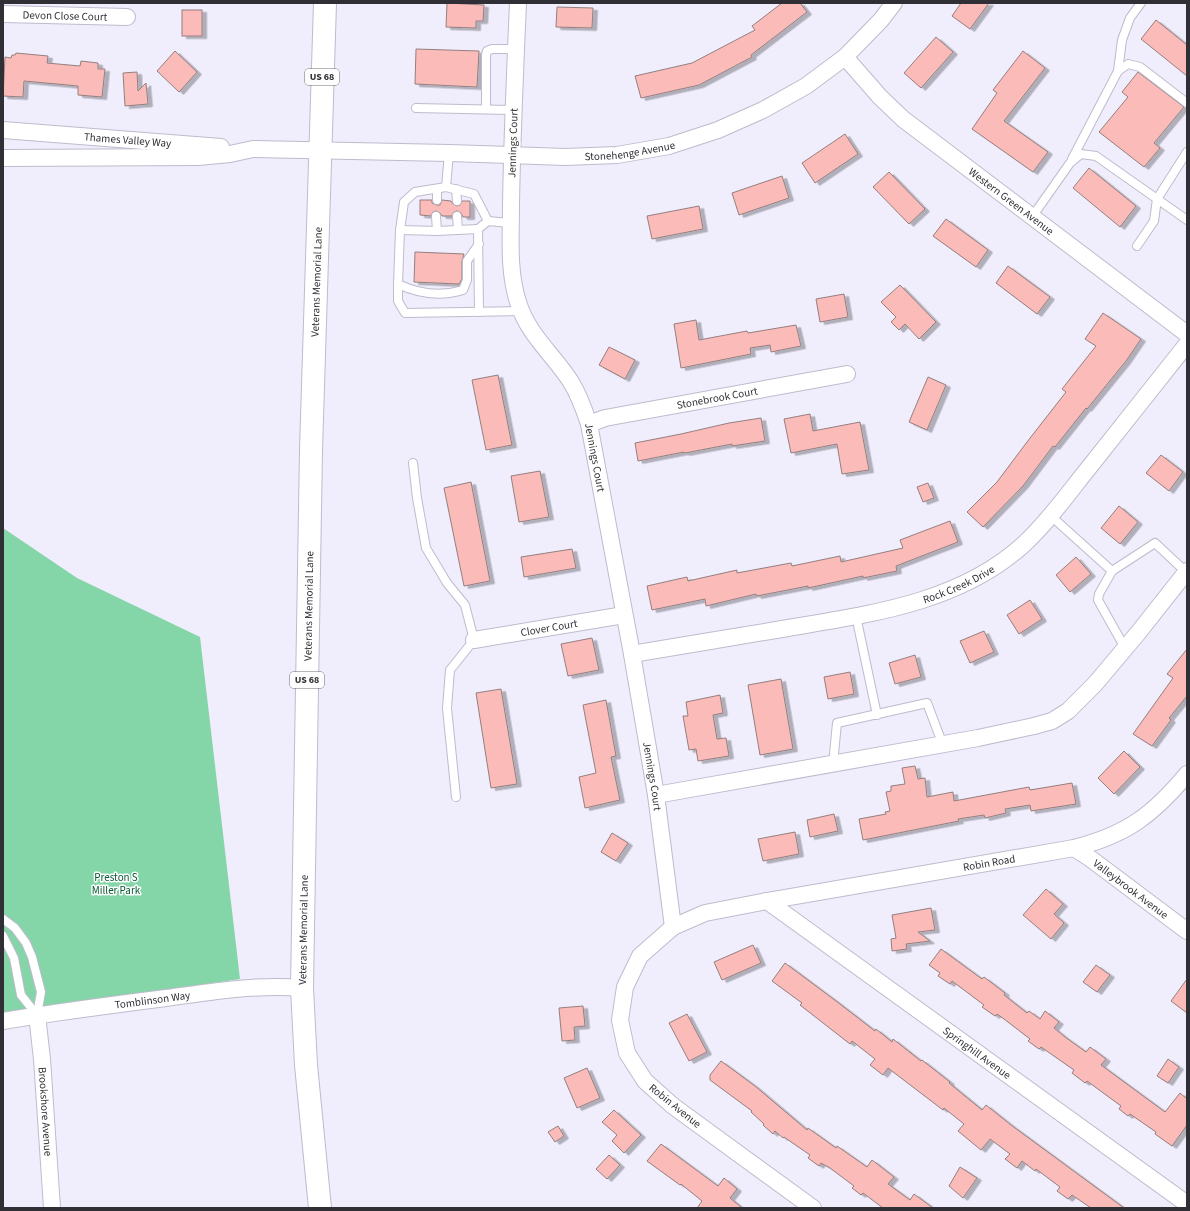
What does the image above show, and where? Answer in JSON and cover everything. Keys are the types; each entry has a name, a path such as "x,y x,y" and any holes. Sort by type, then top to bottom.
{"main road":[{"name":"Veterans Memorial Lane","path":"320,1208 306,1065 302,988 311,450 325,3"}],"street":[{"name":"Jennings Court","path":"518,3 512,155 511,263 513,283 522,311 536,338 570,382 578,396 589,424 632,654 656,795 673,927"},
{"name":"Stonehenge Avenue","path":"320,150 565,157 617,155 669,146 718,130 763,110 806,86 845,57 881,20 894,3"},
{"name":"Devon Close Court","path":"3,14 127,17"},
{"name":"Western Green Avenue","path":"845,57 880,97 903,119 1187,334"},
{"name":"Thames Valley Way","path":"3,130 253,149 320,150"},
{"name":"Thames Valley Way","path":"3,158 198,157 230,154 253,149"},
{"name":"Rock Creek Drive","path":"632,654 895,608 934,597 990,570 1022,545 1050,516 1187,344"},
{"name":"Stonebrook Court","path":"589,424 613,417 847,374"},
{"path":"656,795 943,745 1016,731 1052,721 1068,712 1099,679 1126,648 1186,571"},
{"name":"Clover Court","path":"474,640 624,615"},
{"name":"Robin Road","path":"767,901 1096,843 1116,835 1142,820 1172,792 1187,774"},
{"name":"Valleybrook Avenue","path":"1074,848 1187,931"},
{"name":"Robin Avenue","path":"767,901 705,913 673,927 640,956 625,987 620,1020 627,1053 645,1081 673,1106 813,1208"},
{"name":"Springhill Avenue","path":"767,901 1182,1200"},
{"name":"Tomblinson Way","path":"3,1021 37,1015 234,989 278,986 302,988"},
{"name":"Brookshore Avenue","path":"37,1015 42,1059 52,1208"}],"lane":[{"path":"1032,217 1070,163 1118,71 1122,40 1130,18 1142,3"},
{"path":"486,109 486,55 488,51 492,49 516,49"},
{"path":"1118,71 1128,64 1140,67 1187,103"},
{"path":"416,108 514,110"},
{"path":"1137,246 1154,220 1157,199 1187,152"},
{"path":"446,187 449,153"},
{"path":"1070,163 1082,154 1096,156 1187,220"},
{"path":"488,221 474,194 456,188 446,187 415,192 404,202 400,230 398,301 405,313 522,311"},
{"path":"437,188 437,200"},
{"path":"456,188 457,201"},
{"path":"436,216 437,231"},
{"path":"457,216 458,230"},
{"path":"400,230 437,231 478,229 488,221 511,223"},
{"path":"478,229 478,312"},
{"path":"398,284 412,291 435,295 454,293 463,290 467,280 467,261 479,244"},
{"path":"413,463 417,498 426,548 447,583 465,605 474,640 450,670 447,708 456,797"},
{"path":"1050,516 1112,571"},
{"path":"1126,648 1098,600 1099,594 1112,571 1155,544 1186,571"},
{"path":"856,616 877,715"},
{"path":"833,764 837,723 927,703 943,745"},
{"path":"3,920 15,928 26,943 32,957 41,992 37,1015"},
{"path":"3,936 14,958 21,995 37,1015"}],"green space":[{"name":"Preston S Miller Park","path":"3,528 77,578 200,637 240,979 3,1014"}],"building":[{"path":"447,3 484,5 483,21 476,21 476,28 446,27"},
{"path":"782,3 800,3 807,12 751,55 752,57 699,85 641,98 635,76 692,63 755,30 752,26"},
{"path":"961,3 989,3 970,29 952,16"},
{"path":"557,7 593,8 592,28 556,27"},
{"path":"182,10 202,10 202,36 182,36"},
{"path":"1156,20 1187,45 1187,76 1141,39"},
{"path":"936,37 953,52 921,88 904,73"},
{"path":"416,49 479,51 477,87 415,84"},
{"path":"175,51 197,72 179,92 157,71"},
{"path":"1023,51 1045,68 1004,121 1048,152 1033,172 972,129 997,93 993,90"},
{"path":"16,53 48,56 47,63 80,66 81,61 98,63 98,69 105,69 102,97 78,95 78,86 24,81 23,97 3,96 5,57 11,58 12,55 15,55"},
{"path":"137,72 138,91 146,83 148,104 125,106 123,73"},
{"path":"1138,72 1184,107 1154,143 1160,148 1144,167 1099,132 1128,97 1122,92"},
{"path":"845,134 858,154 815,183 802,163"},
{"path":"1089,168 1136,206 1120,227 1073,188"},
{"path":"889,172 925,209 909,224 873,187"},
{"path":"782,176 789,198 739,215 732,193"},
{"path":"420,200 432,200 432,203 437,205 440,205 442,200 451,201 457,206 460,205 462,201 470,201 470,217 463,217 461,213 457,211 454,212 452,216 442,216 436,211 433,212 431,216 420,215"},
{"path":"699,206 703,229 652,239 647,216"},
{"path":"946,219 988,250 976,267 933,236"},
{"path":"415,252 464,254 462,261 462,279 459,284 414,282"},
{"path":"1008,266 1050,297 1037,314 996,283"},
{"path":"900,285 936,322 919,339 905,324 899,330 891,322 896,317 881,302"},
{"path":"844,294 848,317 820,322 816,299"},
{"path":"1103,313 1141,339 1126,361 1055,447 1053,446 1023,486 983,527 967,512 997,482 1066,392 1062,389 1096,346 1085,339"},
{"path":"696,320 699,340 747,331 748,333 796,325 801,346 771,352 770,345 750,348 751,354 681,368 674,324"},
{"path":"609,347 635,360 625,379 599,365"},
{"path":"498,375 512,445 486,450 472,380"},
{"path":"928,377 946,385 927,430 909,422"},
{"path":"810,414 813,431 860,422 869,470 842,474 837,444 791,453 784,419"},
{"path":"761,418 765,441 732,446 732,444 638,461 635,443 729,423"},
{"path":"1161,455 1183,472 1169,491 1146,473"},
{"path":"540,471 549,517 519,522 511,476"},
{"path":"471,482 490,581 464,586 444,488"},
{"path":"928,483 934,498 923,502 917,487"},
{"path":"1119,506 1138,522 1120,544 1101,528"},
{"path":"950,521 958,542 896,566 897,571 863,578 863,576 808,588 808,586 757,596 756,594 706,606 705,599 652,610 647,586 687,577 688,581 737,570 737,573 791,563 792,566 840,556 841,562 903,548 900,540"},
{"path":"572,549 576,568 524,577 521,557"},
{"path":"1076,557 1091,574 1070,592 1056,575"},
{"path":"1030,600 1042,619 1019,634 1007,615"},
{"path":"984,631 994,652 970,663 960,641"},
{"path":"592,638 599,670 568,676 561,644"},
{"path":"1187,649 1187,696 1169,718 1171,720 1152,746 1133,734 1173,678 1167,674"},
{"path":"915,655 921,677 895,684 889,663"},
{"path":"850,672 854,694 828,699 824,677"},
{"path":"781,679 793,749 760,755 748,685"},
{"path":"501,689 517,784 491,788 476,693"},
{"path":"720,695 723,713 713,715 717,739 726,738 729,756 698,761 696,749 689,750 683,716 688,716 686,702"},
{"path":"606,700 616,756 611,757 620,800 585,808 579,777 596,773 583,705"},
{"path":"1124,751 1140,767 1114,794 1098,778"},
{"path":"915,766 918,779 925,778 927,797 953,792 954,801 1029,787 1030,790 1072,783 1076,804 1031,811 1030,805 1005,809 1006,813 985,818 984,815 958,819 959,821 863,840 859,819 886,814 885,812 890,811 886,792 891,791 891,786 905,784 902,768"},
{"path":"834,814 838,831 810,837 807,820"},
{"path":"795,832 799,854 763,861 758,839"},
{"path":"612,833 628,843 616,861 601,852"},
{"path":"1046,889 1063,904 1054,914 1064,923 1051,939 1023,915"},
{"path":"931,908 935,930 918,932 930,941 906,944 907,949 892,951 891,939 896,938 892,915"},
{"path":"753,945 761,963 722,980 714,962"},
{"path":"941,949 982,979 984,977 1005,993 1004,995 1027,1013 1029,1011 1040,1019 1045,1011 1059,1022 1054,1028 1086,1052 1090,1047 1106,1059 1101,1065 1165,1112 1180,1093 1187,1099 1187,1125 1172,1146 1155,1134 1156,1132 1130,1114 1128,1116 1119,1109 1121,1106 1087,1081 1085,1083 1072,1073 1074,1070 1041,1047 1039,1049 1028,1041 1030,1039 997,1014 995,1016 982,1007 984,1005 952,981 950,984 938,976 940,973 929,965"},
{"path":"785,963 875,1031 876,1029 892,1042 893,1039 921,1061 922,1060 982,1110 986,1105 1124,1208 1091,1208 1072,1195 1068,1199 1057,1191 1060,1187 1036,1169 1035,1171 1022,1161 1017,1168 1005,1159 1010,1154 990,1139 981,1150 958,1131 964,1124 888,1068 883,1075 870,1065 875,1059 852,1041 850,1044 800,1005 802,1003 772,981"},
{"path":"1096,965 1110,975 1097,992 1083,982"},
{"path":"1187,979 1187,1013 1171,1001"},
{"path":"583,1006 585,1026 574,1027 575,1040 562,1041 559,1008"},
{"path":"687,1014 707,1052 689,1061 669,1023"},
{"path":"1168,1059 1179,1067 1168,1083 1157,1076"},
{"path":"721,1061 755,1086 807,1130 808,1128 836,1148 837,1146 867,1167 872,1160 894,1177 888,1184 910,1200 914,1194 933,1208 883,1208 863,1193 861,1195 852,1188 854,1186 830,1168 821,1163 819,1166 808,1158 810,1155 784,1137 783,1138 775,1131 773,1134 751,1112 752,1111 710,1080 710,1075"},
{"path":"587,1068 600,1098 577,1108 564,1078"},
{"path":"614,1110 641,1135 624,1153 612,1141 617,1135 602,1122"},
{"path":"558,1126 564,1136 555,1142 548,1132"},
{"path":"661,1144 718,1186 724,1178 737,1189 730,1198 742,1208 697,1208 702,1201 681,1184 680,1185 647,1161"},
{"path":"609,1155 620,1165 607,1179 596,1169"},
{"path":"960,1167 977,1178 963,1198 949,1186"}]}
